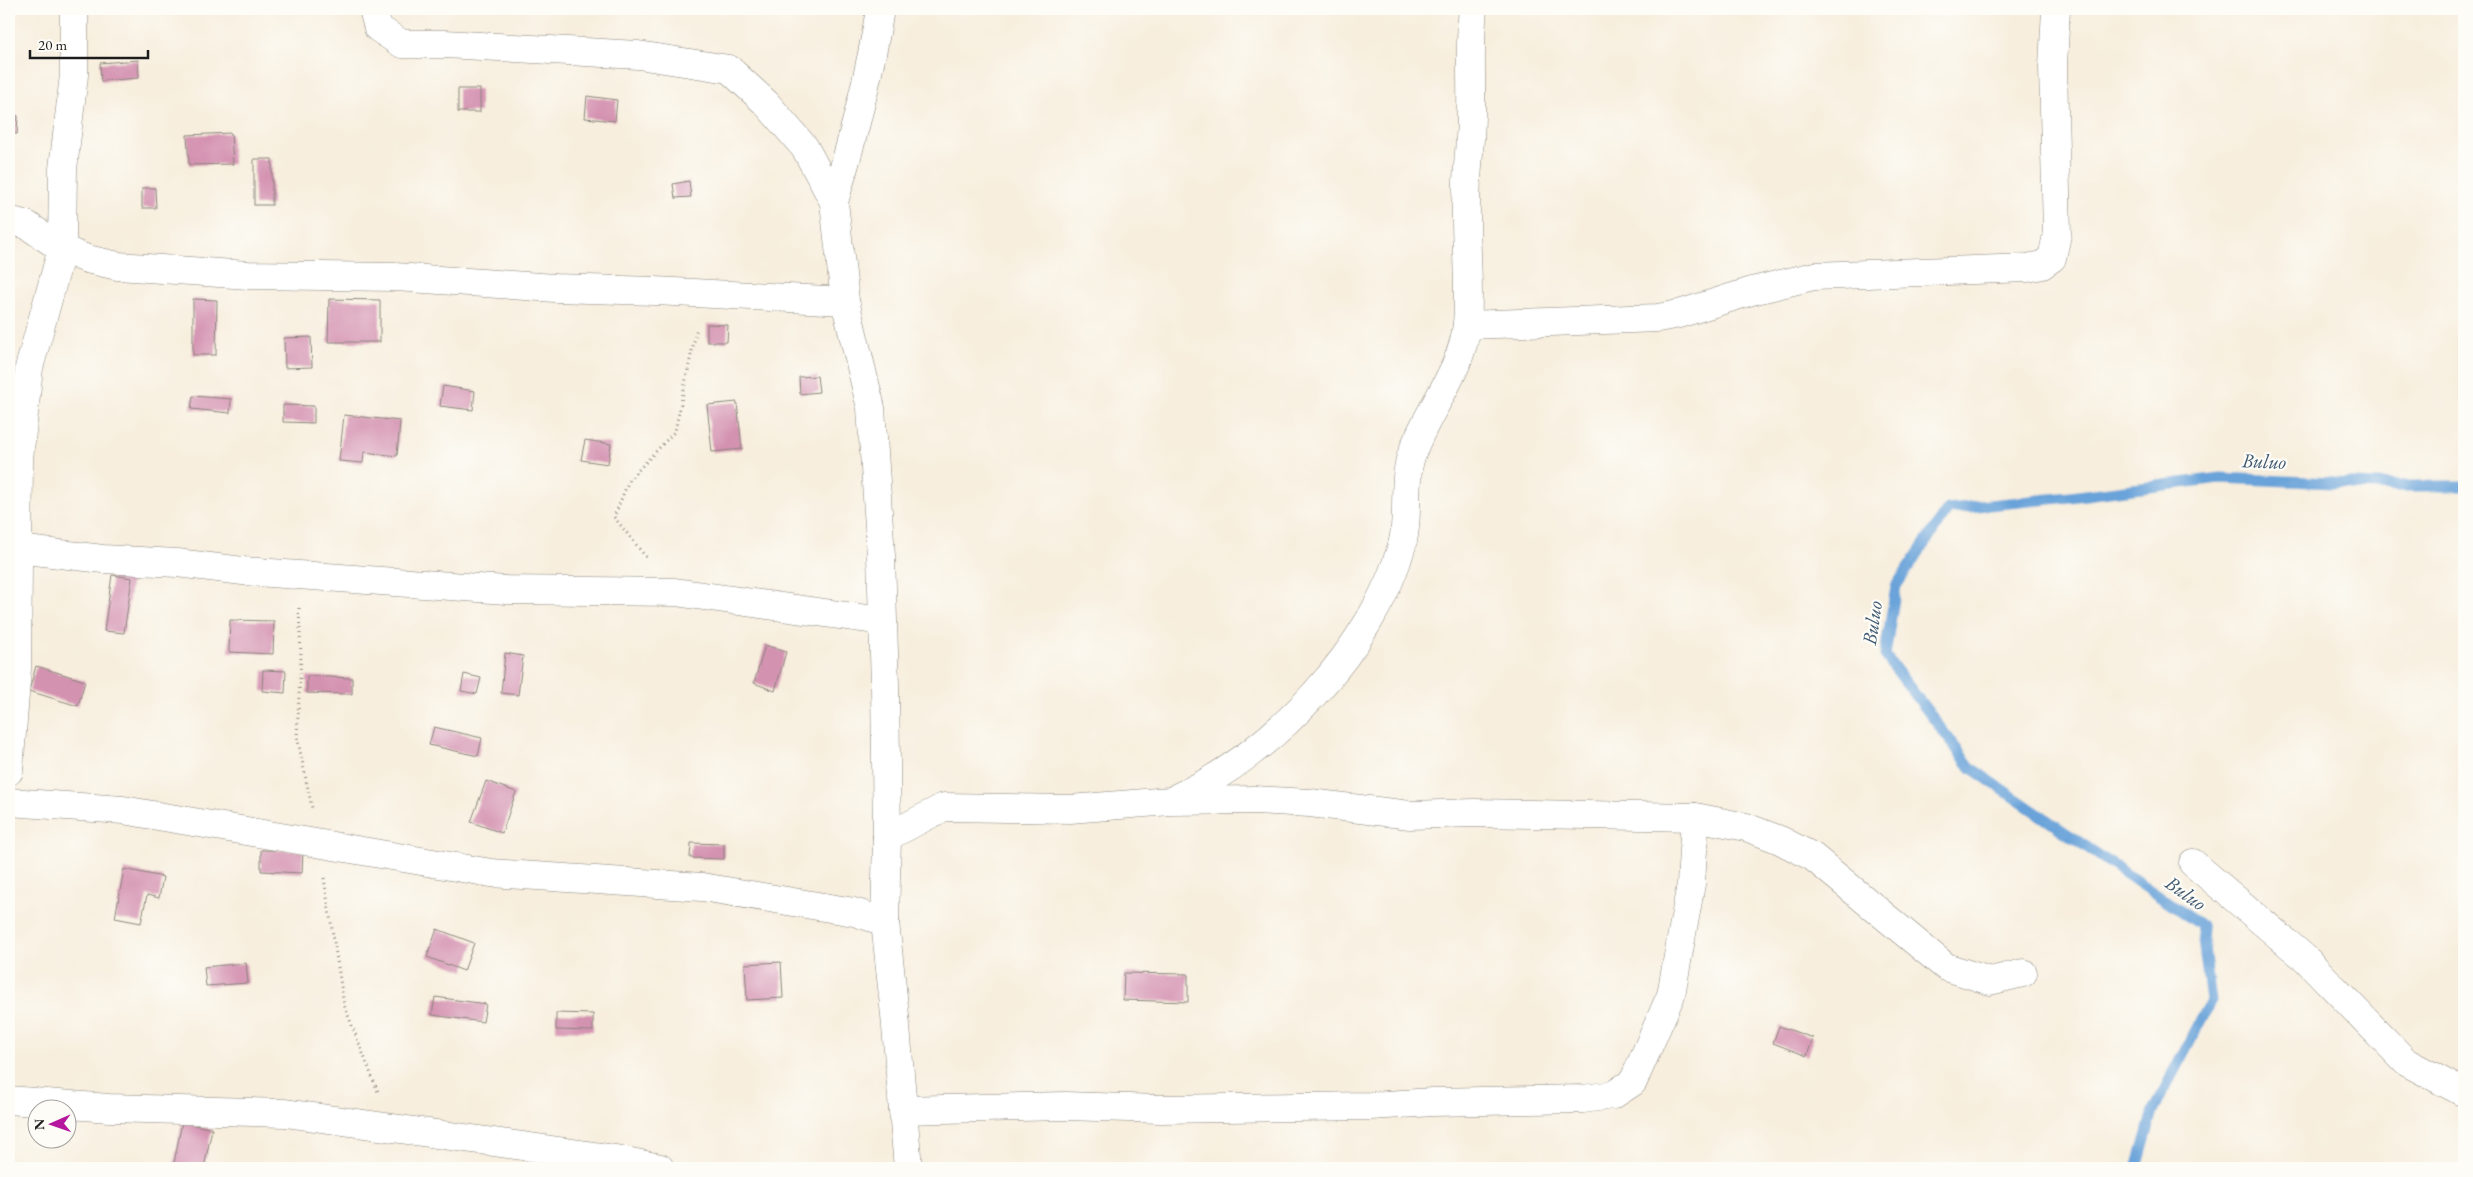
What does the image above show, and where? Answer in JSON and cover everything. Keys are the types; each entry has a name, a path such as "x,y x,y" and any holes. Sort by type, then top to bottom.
{"street":[{"path":"9,770 17,669 13,549 19,459 29,368 62,249 63,169 74,75 74,9"},
{"path":"373,9 378,28 402,44 445,44 638,55 729,69 766,103 805,148 834,202 844,301 871,408 881,556 887,837 885,922 908,1168"},
{"path":"834,202 857,127 874,49 880,9"},
{"path":"1170,801 1224,773 1270,738 1311,697 1362,635 1384,590 1402,544 1407,520 1407,476 1412,456 1455,366 1463,346 1466,325 1465,202 1470,161 1473,9"},
{"path":"1466,325 1658,318 1679,314 1745,293 1814,276 2027,268 2042,265 2052,258 2057,235 2053,66 2056,9"},
{"path":"9,220 27,225 62,249 87,259 118,266 248,275 395,277 554,288 655,291 844,301"},
{"path":"13,549 243,571 506,590 675,592 882,621"},
{"path":"887,837 944,807 1070,809 1170,801 1254,800 1300,802 1410,815 1474,813 1695,817 1746,827 1780,840 1813,857 1946,968 1990,981 2023,973"},
{"path":"9,802 123,810 491,873 702,887 854,912 885,922"},
{"path":"903,1110 1065,1106 1160,1109 1371,1106 1433,1102 1583,1099 1613,1095 1633,1082 1671,995 1691,884 1695,817"},
{"path":"2193,864 2306,959 2406,1062 2464,1093"},
{"path":"9,1100 109,1108 285,1113 616,1159 660,1168"}],"path":[{"path":"675,592 614,517 629,480 675,431 698,322"}],"building":[{"path":"138,60 139,78 101,81 100,63"},
{"path":"458,89 480,89 480,112 458,112"},
{"path":"587,96 617,100 615,121 585,118"},
{"path":"9,115 18,116 17,134 9,133"},
{"path":"231,133 233,164 189,165 187,135"},
{"path":"254,159 272,159 272,205 254,205"},
{"path":"689,181 691,197 675,198 673,184"},
{"path":"142,188 155,188 156,208 142,208"},
{"path":"193,299 217,300 216,355 193,355"},
{"path":"329,299 380,300 380,342 328,342"},
{"path":"707,324 728,325 727,342 707,342"},
{"path":"311,337 312,367 285,368 284,338"},
{"path":"817,376 819,392 800,394 799,377"},
{"path":"443,386 475,391 473,410 440,406"},
{"path":"193,396 231,399 230,413 191,409"},
{"path":"737,402 742,449 712,452 707,405"},
{"path":"283,405 314,406 314,423 283,422"},
{"path":"344,415 400,421 397,456 364,452 363,463 339,461"},
{"path":"585,440 611,444 608,464 581,460"},
{"path":"112,575 132,578 124,633 104,631"},
{"path":"230,620 274,621 273,654 229,652"},
{"path":"765,645 786,652 775,691 754,683"},
{"path":"505,653 523,656 518,695 501,693"},
{"path":"36,666 85,681 78,706 29,691"},
{"path":"263,670 286,671 285,693 262,691"},
{"path":"464,674 481,678 477,694 461,691"},
{"path":"307,676 352,678 352,694 307,693"},
{"path":"434,727 482,738 478,756 429,745"},
{"path":"486,781 516,792 502,833 471,822"},
{"path":"691,843 724,844 724,859 690,858"},
{"path":"261,850 303,851 302,873 261,871"},
{"path":"124,869 163,877 159,898 147,895 141,923 115,918"},
{"path":"437,929 474,943 464,971 427,957"},
{"path":"781,962 783,998 747,1000 745,964"},
{"path":"246,963 248,983 206,986 204,967"},
{"path":"1124,973 1188,974 1188,1002 1123,1000"},
{"path":"435,997 486,1004 483,1022 432,1015"},
{"path":"556,1013 593,1014 593,1031 556,1030"},
{"path":"1779,1026 1813,1038 1807,1056 1773,1043"},
{"path":"182,1122 212,1129 204,1168 173,1168"}],"waterway":[{"name":"Buluo","path":"2464,163 2462,174 2464,176"},
{"name":"Buluo","path":"2137,1168 2153,1111 2211,1001 2201,925 1971,768 1885,655 1896,586 1948,509 2070,497 2220,478 2398,486 2464,486"}]}
